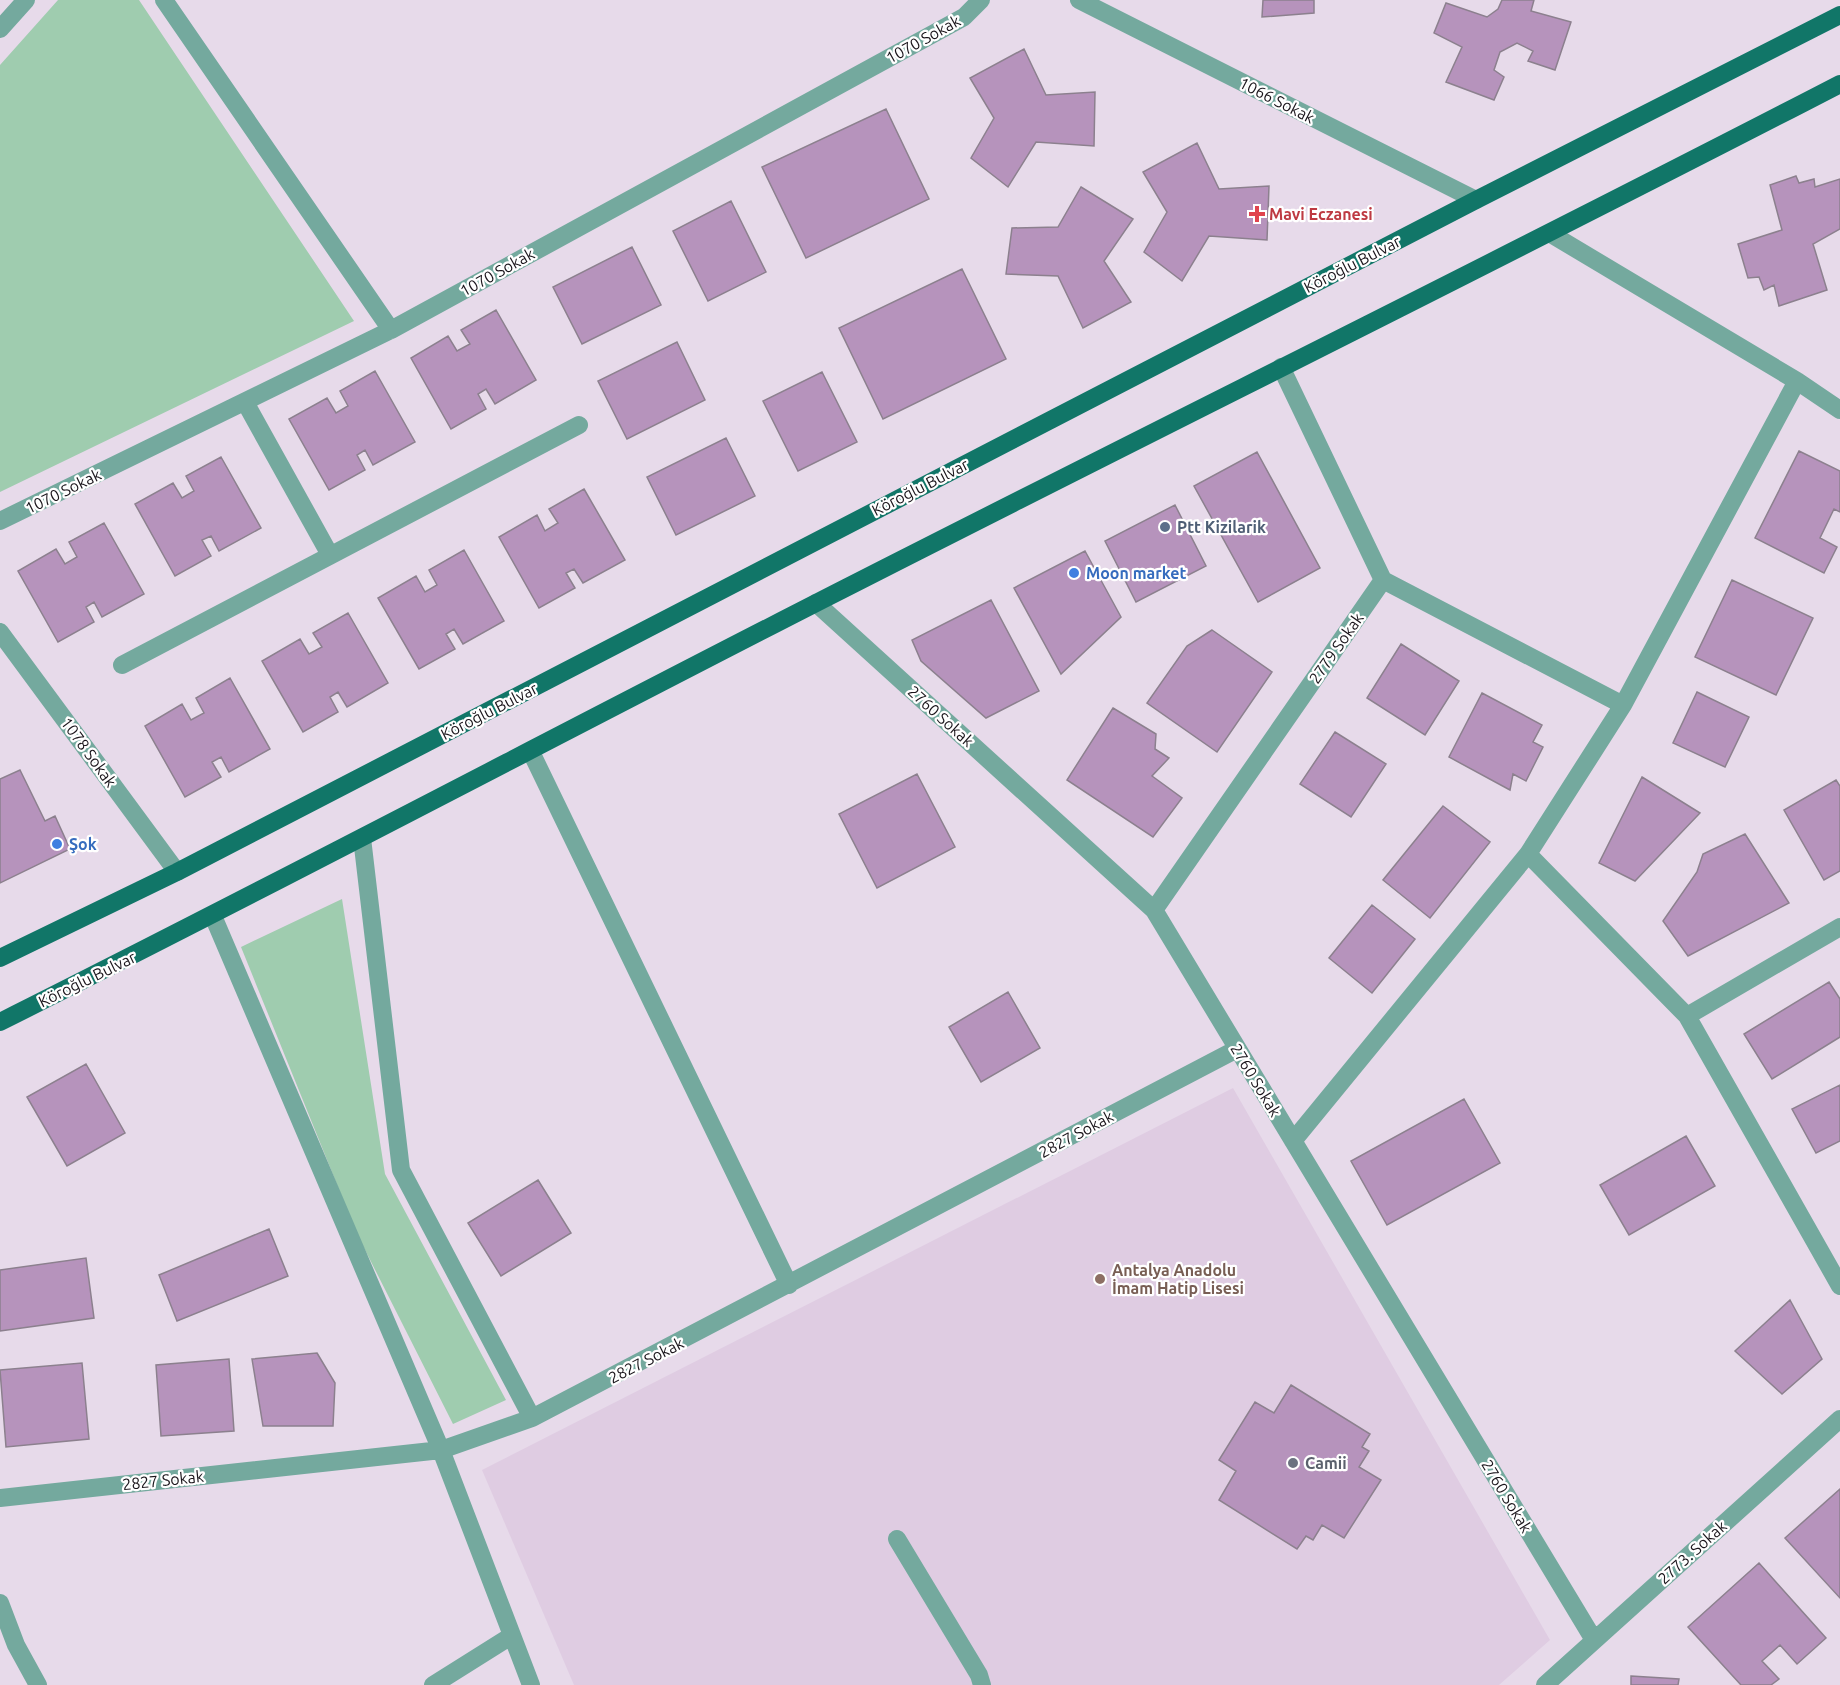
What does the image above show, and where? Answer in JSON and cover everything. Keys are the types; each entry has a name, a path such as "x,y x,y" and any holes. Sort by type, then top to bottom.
{"main road":[{"name":"Köroğlu Bulvar","path":"0,958 177,872 1476,200 1840,15"},
{"name":"Köroğlu Bulvar","path":"0,1022 213,916 816,603 1281,367 1551,234 1840,84"}],"street":[{"path":"0,29 26,0"},
{"path":"164,0 391,330"},
{"name":"1070 Sokak","path":"0,521 391,330 964,17 981,0"},
{"name":"1066 Sokak","path":"1078,0 1476,200"},
{"path":"1551,234 1797,381 1840,410"},
{"path":"1281,367 1383,580 1623,705"},
{"path":"1293,1141 1528,854 1623,705 1797,381"},
{"path":"245,402 330,555"},
{"path":"122,665 579,425"},
{"name":"2779 Sokak","path":"1154,910 1383,580"},
{"name":"2760 Sokak","path":"816,603 1154,910 1594,1640"},
{"name":"1078 Sokak","path":"0,632 177,872"},
{"path":"531,752 789,1285"},
{"path":"362,838 401,1170 532,1418"},
{"path":"1528,854 1687,1017 1840,1286"},
{"path":"213,916 441,1450 531,1685"},
{"path":"1687,1017 1840,927"},
{"name":"2827 Sokak","path":"0,1498 441,1450 532,1418 1237,1049"},
{"name":"2773. Sokak","path":"1545,1685 1840,1419"},
{"path":"897,1539 982,1685"},
{"path":"0,1603 16,1645 38,1685"},
{"path":"433,1685 511,1636"}],"shaded area":[{"name":"Antalya Anadolu İmam Hatip Lisesi","path":"1233,1088 1550,1640 1499,1685 574,1685 482,1470"}],"green space":[{"path":"58,0 139,0 354,321 0,492 0,65"},
{"path":"342,899 385,1174 506,1400 453,1424 357,1234 241,947"}],"building":[{"path":"1263,0 1314,0 1314,13 1262,17"},
{"path":"1502,0 1534,0 1531,11 1571,22 1555,70 1528,61 1533,51 1517,43 1500,52 1494,70 1504,77 1494,100 1446,82 1462,47 1434,33 1446,3 1487,17 1498,9"},
{"path":"1024,49 1046,95 1095,92 1094,146 1036,142 1008,187 971,158 994,118 970,78"},
{"path":"886,109 929,199 806,258 762,167"},
{"path":"1197,143 1219,189 1269,186 1267,240 1209,236 1182,281 1144,252 1167,212 1143,172"},
{"path":"1796,176 1799,183 1814,179 1815,187 1840,179 1840,229 1813,244 1827,290 1779,306 1774,285 1764,290 1759,277 1748,278 1738,244 1782,230 1770,185"},
{"path":"1081,187 1133,219 1104,261 1131,302 1083,328 1058,276 1006,274 1012,228 1058,227"},
{"path":"731,201 766,272 708,301 673,231"},
{"path":"632,247 661,305 582,344 553,287"},
{"path":"962,269 1006,359 883,419 839,328"},
{"path":"496,310 536,380 495,404 486,389 478,394 486,409 451,429 411,358 448,336 457,351 470,344 461,330"},
{"path":"677,342 705,400 627,439 598,381"},
{"path":"375,371 415,442 373,465 365,450 357,455 365,470 329,490 289,419 327,398 336,413 348,406 340,391"},
{"path":"822,372 857,442 798,471 763,401"},
{"path":"726,438 755,496 676,535 647,477"},
{"path":"1799,451 1840,471 1840,512 1834,509 1820,538 1837,547 1824,573 1755,538"},
{"path":"1257,452 1320,568 1258,602 1194,486"},
{"path":"221,457 261,528 219,551 211,536 202,540 211,556 175,576 135,504 173,483 182,498 194,491 186,476"},
{"path":"584,489 625,560 583,583 574,569 566,573 575,588 539,608 499,537 537,515 545,531 558,523 549,509"},
{"path":"1175,505 1206,566 1136,602 1105,541"},
{"path":"104,523 144,594 102,617 94,602 86,607 94,622 58,642 18,571 56,549 65,564 77,557 69,542"},
{"path":"464,550 504,621 463,644 454,629 446,634 455,649 419,669 378,598 416,576 425,592 437,585 429,570"},
{"path":"1085,551 1121,617 1061,674 1014,588"},
{"path":"1732,580 1813,618 1776,695 1695,657"},
{"path":"991,600 1039,691 986,718 921,661 912,640"},
{"path":"348,613 388,683 347,707 338,692 330,697 338,712 303,732 262,661 300,639 309,654 322,647 313,633"},
{"path":"1212,630 1272,672 1217,752 1147,703 1187,646"},
{"path":"1401,644 1459,681 1425,735 1367,698"},
{"path":"230,678 270,749 229,772 221,757 212,762 221,777 185,797 145,726 182,704 191,720 204,713 196,698"},
{"path":"1697,692 1749,717 1725,767 1673,743"},
{"path":"1482,693 1542,725 1533,742 1543,747 1526,781 1513,774 1510,790 1449,757"},
{"path":"1113,708 1156,734 1155,749 1169,758 1152,776 1182,798 1153,837 1067,780"},
{"path":"1335,732 1386,764 1351,817 1300,784"},
{"path":"20,770 45,821 55,816 70,849 0,883 0,779"},
{"path":"917,774 955,847 877,888 839,814"},
{"path":"1642,777 1700,813 1635,881 1599,863"},
{"path":"1836,780 1840,786 1840,871 1824,880 1784,810"},
{"path":"1443,806 1490,842 1430,918 1383,880"},
{"path":"1745,834 1789,903 1688,956 1663,921 1697,872 1703,854"},
{"path":"1372,905 1415,939 1372,993 1329,958"},
{"path":"1829,982 1840,999 1840,1037 1772,1079 1744,1034"},
{"path":"1008,992 1040,1048 981,1082 949,1027"},
{"path":"86,1064 125,1133 67,1166 27,1097"},
{"path":"1840,1085 1840,1141 1816,1153 1792,1109"},
{"path":"1464,1099 1500,1163 1387,1225 1351,1161"},
{"path":"1686,1136 1715,1186 1629,1235 1600,1185"},
{"path":"538,1180 571,1233 501,1276 468,1223"},
{"path":"269,1229 288,1276 177,1321 159,1275"},
{"path":"86,1258 94,1318 0,1331 0,1270"},
{"path":"1790,1300 1822,1359 1782,1394 1735,1351"},
{"path":"317,1353 335,1383 333,1426 263,1426 252,1359"},
{"path":"229,1359 234,1431 161,1436 156,1365"},
{"path":"82,1363 89,1439 6,1447 0,1370"},
{"name":"Camii","path":"1291,1385 1370,1434 1362,1447 1369,1451 1359,1467 1381,1480 1344,1538 1322,1525 1313,1540 1306,1536 1297,1549 1219,1500 1236,1471 1219,1460 1255,1402 1274,1413"},
{"path":"1840,1489 1840,1598 1785,1538"},
{"path":"1759,1563 1826,1638 1797,1664 1780,1645 1762,1661 1779,1679 1771,1685 1741,1685 1688,1627"},
{"path":"1631,1676 1679,1679 1678,1685 1631,1685"}],"place":[{"name":"Mavi Eczanesi","path":"1257,214"},
{"name":"Ptt Kizilarik","path":"1165,527"},
{"name":"Moon market","path":"1074,573"},
{"name":"Şok","path":"57,844"},
{"name":"Antalya Anadolu İmam Hatip Lisesi","path":"1100,1279"},
{"name":"Camii","path":"1293,1463"}]}
